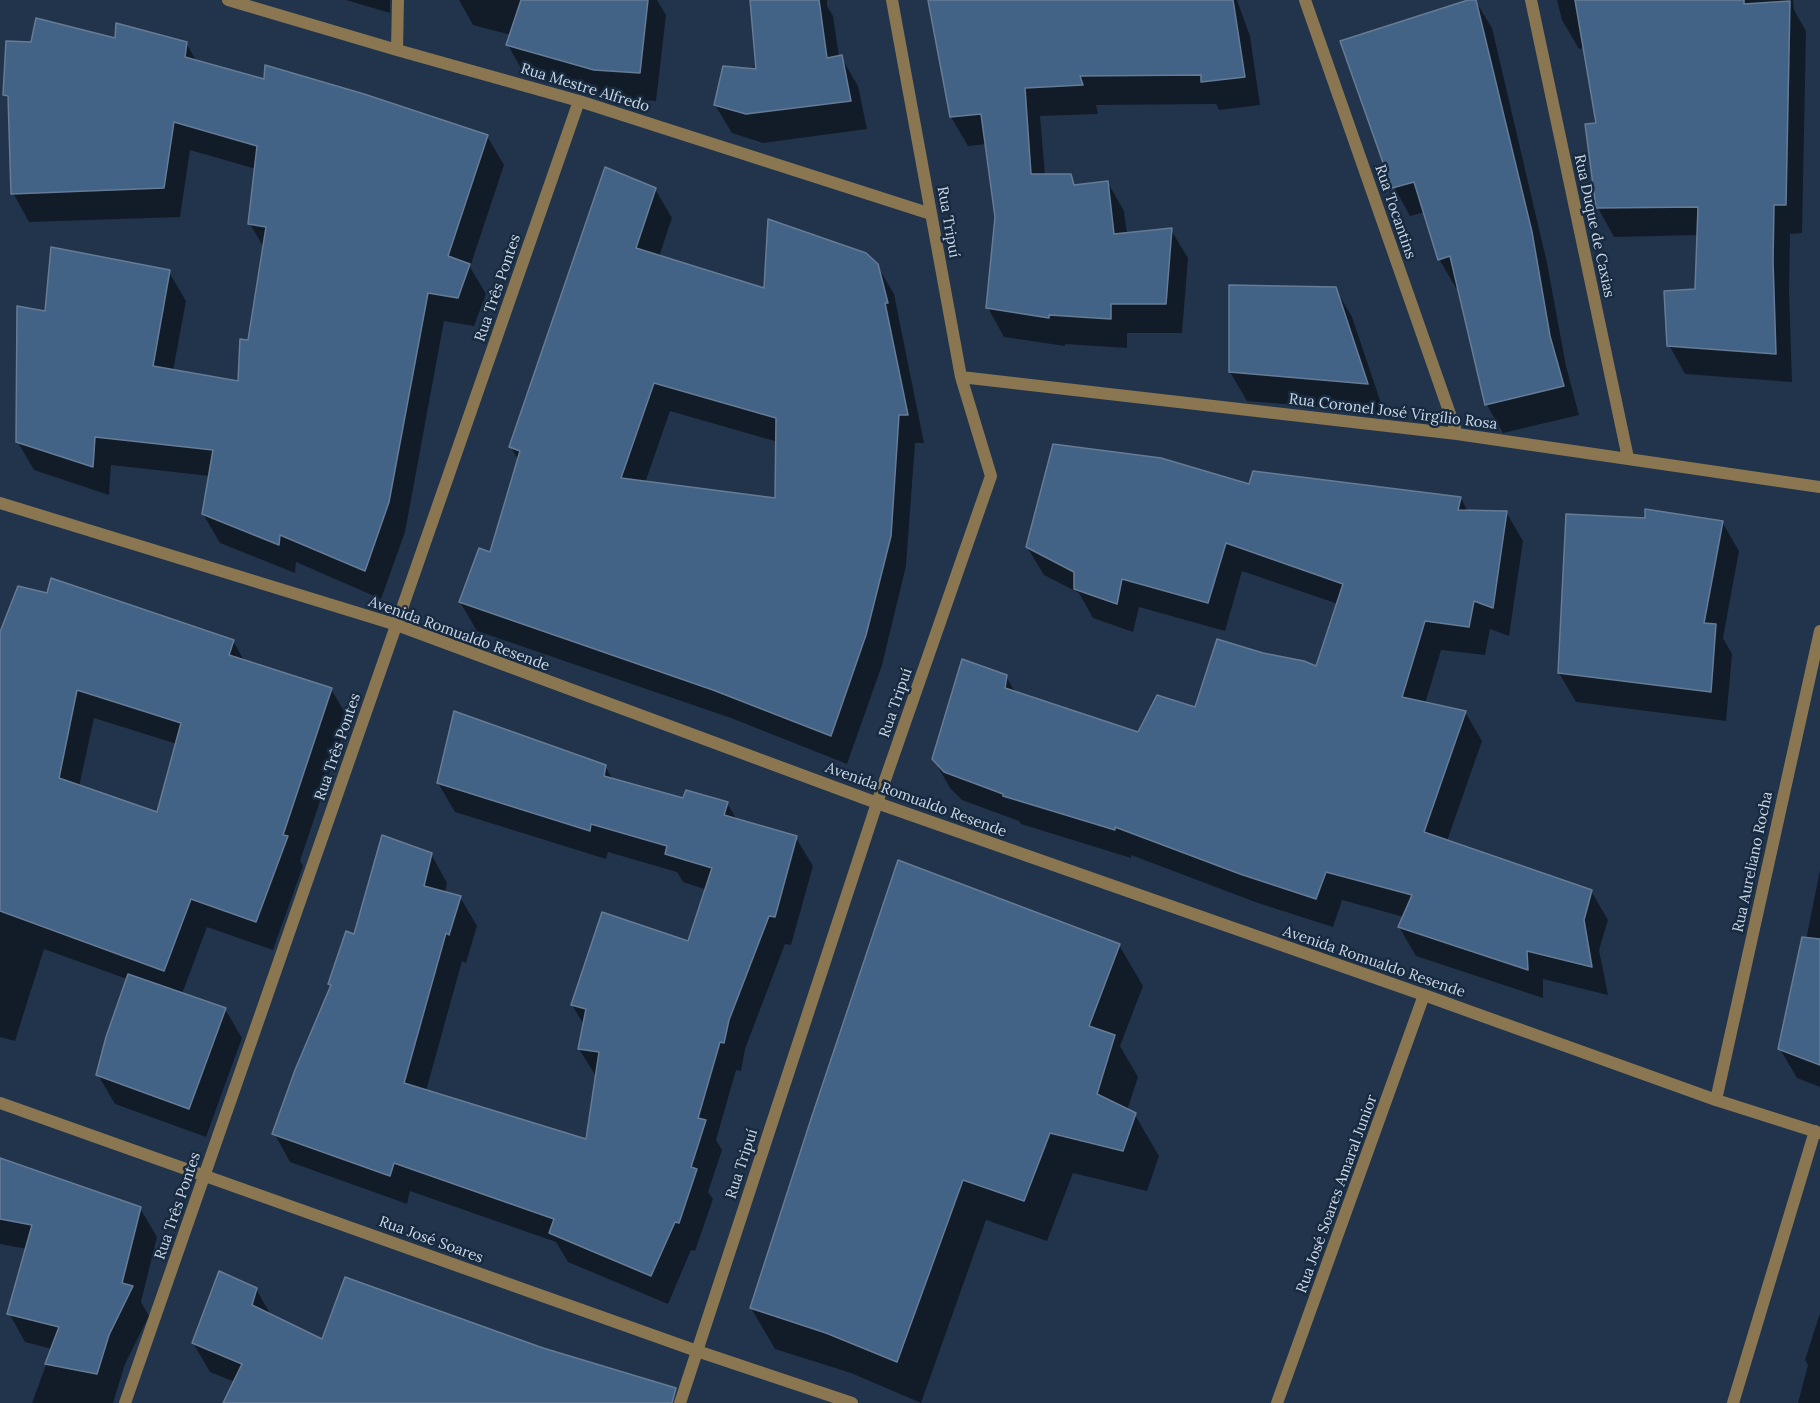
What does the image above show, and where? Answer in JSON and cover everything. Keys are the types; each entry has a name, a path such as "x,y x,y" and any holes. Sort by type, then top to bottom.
{"street":[{"name":"Rua Mestre Alfredo","path":"228,0 579,101 931,214"},
{"path":"397,50 398,0"},
{"name":"Rua Tripuí","path":"680,1403 877,803 991,476 961,377 892,0"},
{"name":"Rua Tocantins","path":"1305,0 1457,434"},
{"name":"Rua Duque de Caxias","path":"1531,0 1628,458"},
{"name":"Rua Três Pontes","path":"125,1403 579,101"},
{"name":"Rua Coronel José Virgílio Rosa","path":"961,377 1457,434 1820,487"},
{"name":"Avenida Romualdo Resende","path":"0,503 397,625 877,803 1716,1100 1817,1132"},
{"name":"Rua Aureliano Rocha","path":"1716,1100 1820,631"},
{"name":"Rua José Soares Amaral Junior","path":"1277,1403 1424,995"},
{"name":"Rua José Soares","path":"0,1103 697,1351 852,1403"},
{"path":"1733,1403 1817,1132"}],"building":[{"path":"521,0 648,0 640,73 594,70 506,45"},
{"path":"750,0 819,0 827,58 842,55 851,101 746,114 714,105 723,66 756,69"},
{"path":"928,0 1233,0 1245,77 1201,82 1201,75 1080,76 1083,85 1025,88 1031,174 1071,174 1074,185 1108,181 1114,234 1172,228 1166,304 1111,304 1111,319 1049,315 1049,318 986,308 995,217 981,114 950,117"},
{"path":"1468,0 1476,0 1532,232 1550,336 1564,386 1485,405 1450,256 1438,260 1414,182 1392,188 1340,41"},
{"path":"1575,0 1744,0 1744,4 1790,1 1786,205 1774,205 1776,354 1667,346 1664,291 1695,289 1698,207 1596,208 1585,124 1596,123"},
{"path":"36,18 115,38 116,23 187,42 185,57 264,79 265,65 364,94 488,135 448,256 470,264 458,298 428,293 389,502 365,571 280,535 279,545 202,514 213,450 95,437 93,467 16,442 17,306 45,311 51,247 170,270 153,366 238,381 240,339 248,340 266,227 248,224 257,146 174,122 164,188 11,194 8,96 3,95 6,41 31,42"},
{"path":"605,167 656,188 636,248 764,288 768,219 866,253 878,264 888,303 885,303 908,415 899,415 891,536 866,635 831,736 713,690 459,602 479,548 490,552 520,451 509,447","holes":["654,383 776,418 775,498 621,478"]},
{"path":"1229,285 1336,287 1368,384 1229,372"},
{"path":"1053,444 1161,458 1249,484 1253,471 1461,497 1458,510 1507,511 1493,608 1474,601 1469,627 1425,621 1402,697 1466,711 1424,832 1592,890 1584,920 1592,967 1527,951 1528,970 1398,927 1412,895 1326,872 1316,899 1240,874 1115,827 1115,830 1003,796 1003,794 944,772 932,759 962,659 1007,675 1005,688 1138,732 1157,695 1195,707 1217,639 1316,666 1343,584 1226,543 1208,603 1122,579 1117,604 1074,589 1074,572 1026,547"},
{"path":"1645,509 1723,521 1704,623 1716,624 1711,692 1558,673 1566,514 1645,518"},
{"path":"51,578 234,640 229,655 332,688 283,835 288,836 256,922 191,899 164,971 0,911 0,632 18,586 47,593","holes":["77,690 181,723 157,812 59,778"]},
{"path":"454,711 606,765 604,776 683,798 686,790 728,802 724,815 797,836 775,917 769,916 729,1020 724,1043 720,1042 698,1118 706,1120 691,1167 697,1169 679,1223 675,1222 651,1276 549,1233 554,1219 394,1163 390,1176 272,1134 295,1070 331,985 328,984 346,931 354,934 382,835 432,853 424,886 461,896 449,935 446,933 404,1083 586,1139 599,1052 578,1049 586,1009 571,1005 602,912 688,941 712,868 665,854 667,846 591,824 590,831 437,783"},
{"path":"898,860 1120,944 1089,1026 1115,1035 1097,1094 1136,1113 1123,1151 1050,1133 1024,1201 963,1180 897,1362 826,1333 750,1308"},
{"path":"1802,937 1820,939 1820,1065 1778,1049"},
{"path":"128,974 226,1008 189,1109 96,1075 106,1037"},
{"path":"0,1158 141,1207 122,1283 133,1286 109,1335 97,1374 45,1364 59,1327 7,1314 32,1225 0,1219"},
{"path":"219,1271 257,1288 252,1305 322,1339 345,1277 543,1348 676,1388 672,1403 223,1403 242,1364 192,1343"}]}
